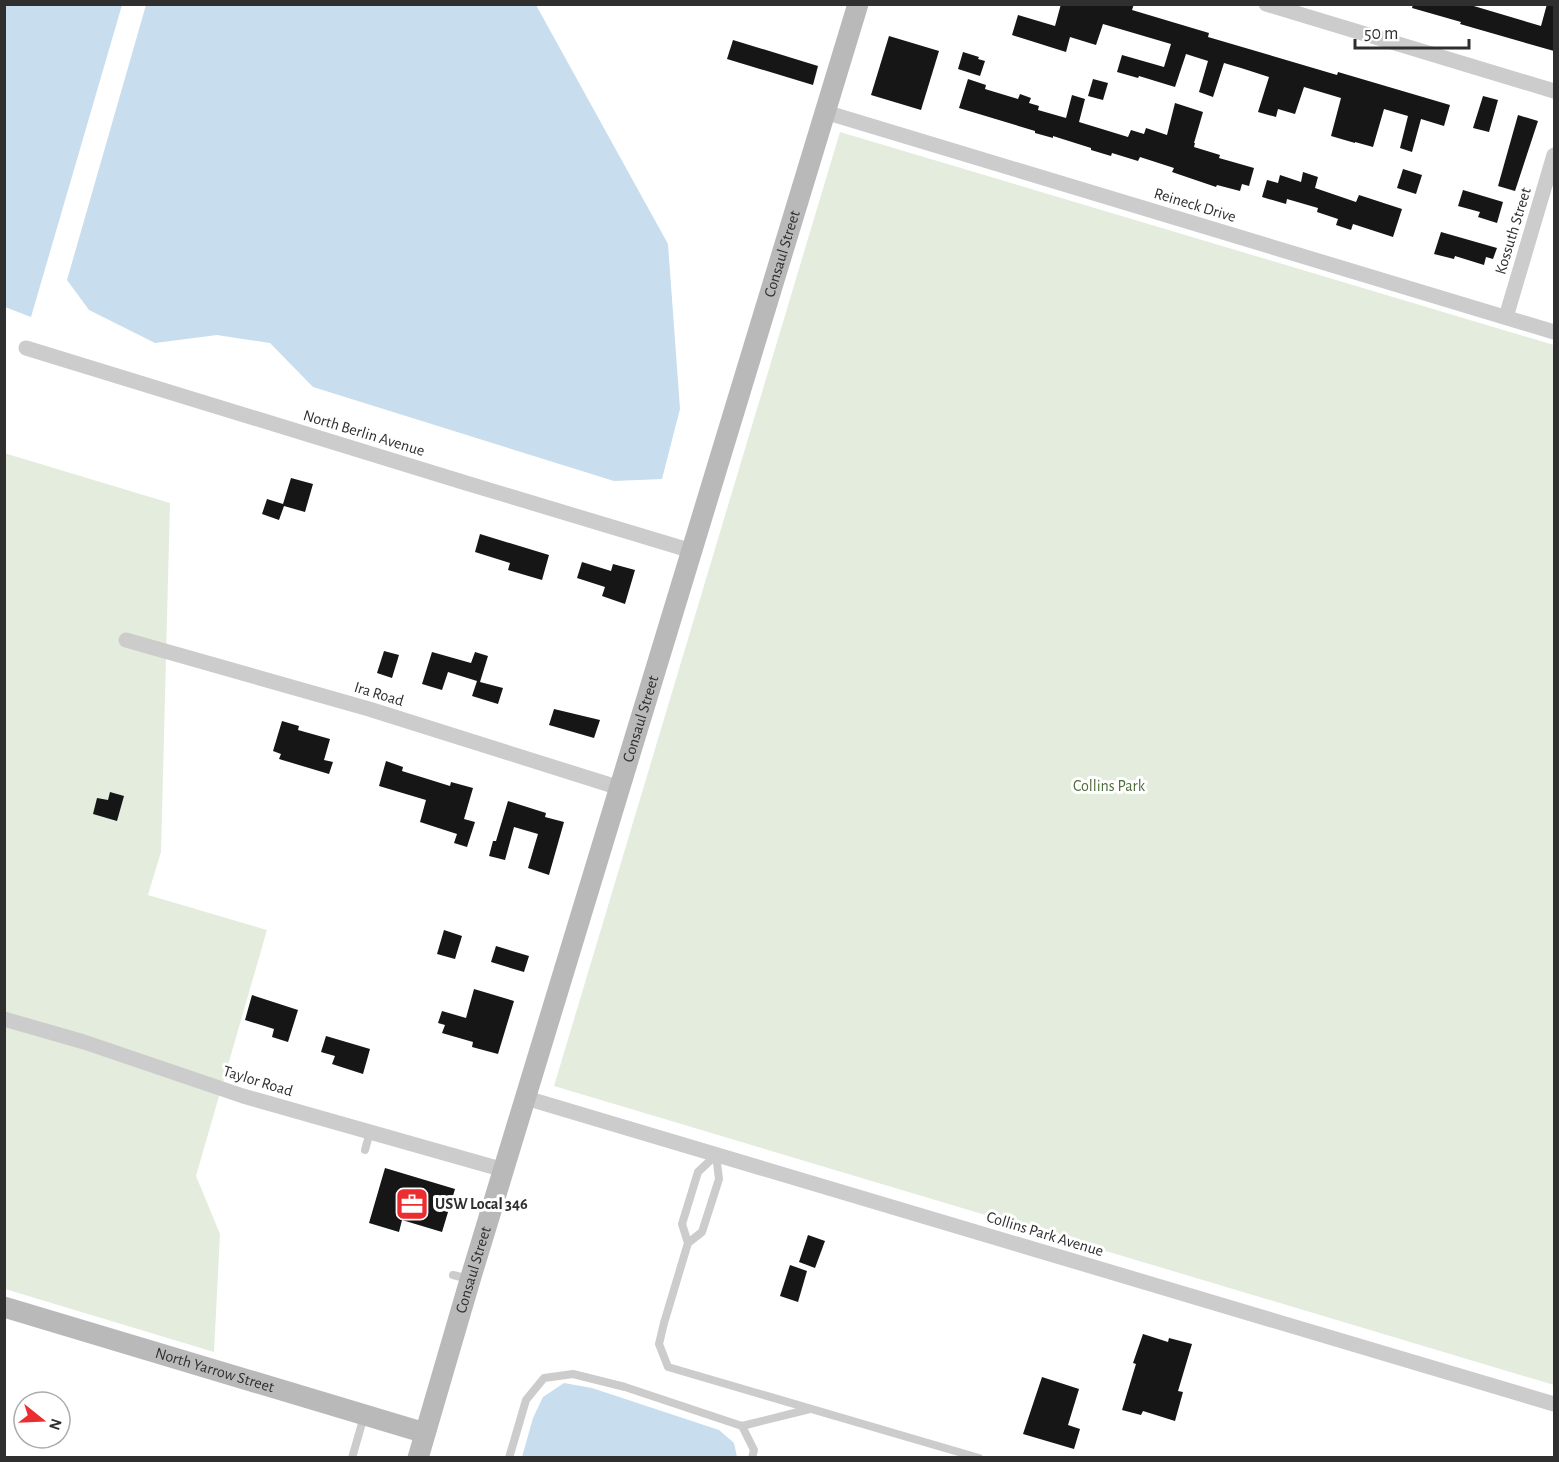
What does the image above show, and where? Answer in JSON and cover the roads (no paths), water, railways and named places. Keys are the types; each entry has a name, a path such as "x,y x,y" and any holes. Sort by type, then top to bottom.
{"street":[{"name":"Consaul Street","path":"418,1458 462,1277 504,1170 858,4"},
{"path":"1266,4 1554,91"},
{"name":"Reineck Drive","path":"825,112 1554,332"},
{"name":"Kossuth Street","path":"1506,317 1554,155"},
{"name":"North Berlin Avenue","path":"26,348 692,551"},
{"name":"Ira Road","path":"126,640 369,709 620,788"},
{"name":"Taylor Road","path":"4,1019 84,1042 243,1096 504,1170"},
{"name":"Collins Park Avenue","path":"526,1098 1554,1404"},
{"name":"North Yarrow Street","path":"4,1307 425,1433"}],"lane":[{"path":"365,1150 370,1132"},
{"path":"688,1243 702,1232 719,1179 716,1155"},
{"path":"716,1155 698,1172 682,1224 688,1243 659,1344 668,1367 979,1458"},
{"path":"509,1458 526,1400 544,1378 573,1374 624,1387 742,1426 812,1408"},
{"path":"352,1458 364,1414"},
{"path":"742,1426 753,1450 752,1458"}],"water":[{"path":"4,5 122,5 31,317 5,307"},
{"path":"146,5 536,5 668,244 680,409 662,479 614,481 313,387 270,343 217,335 155,343 89,310 67,280"},
{"path":"564,1383 592,1388 719,1430 734,1443 737,1457 522,1457 533,1418 543,1397"}],"place":[{"name":"USW Local 346","path":"412,1204"}],"park label":[{"name":"Collins Park","path":"1109,786"}]}
